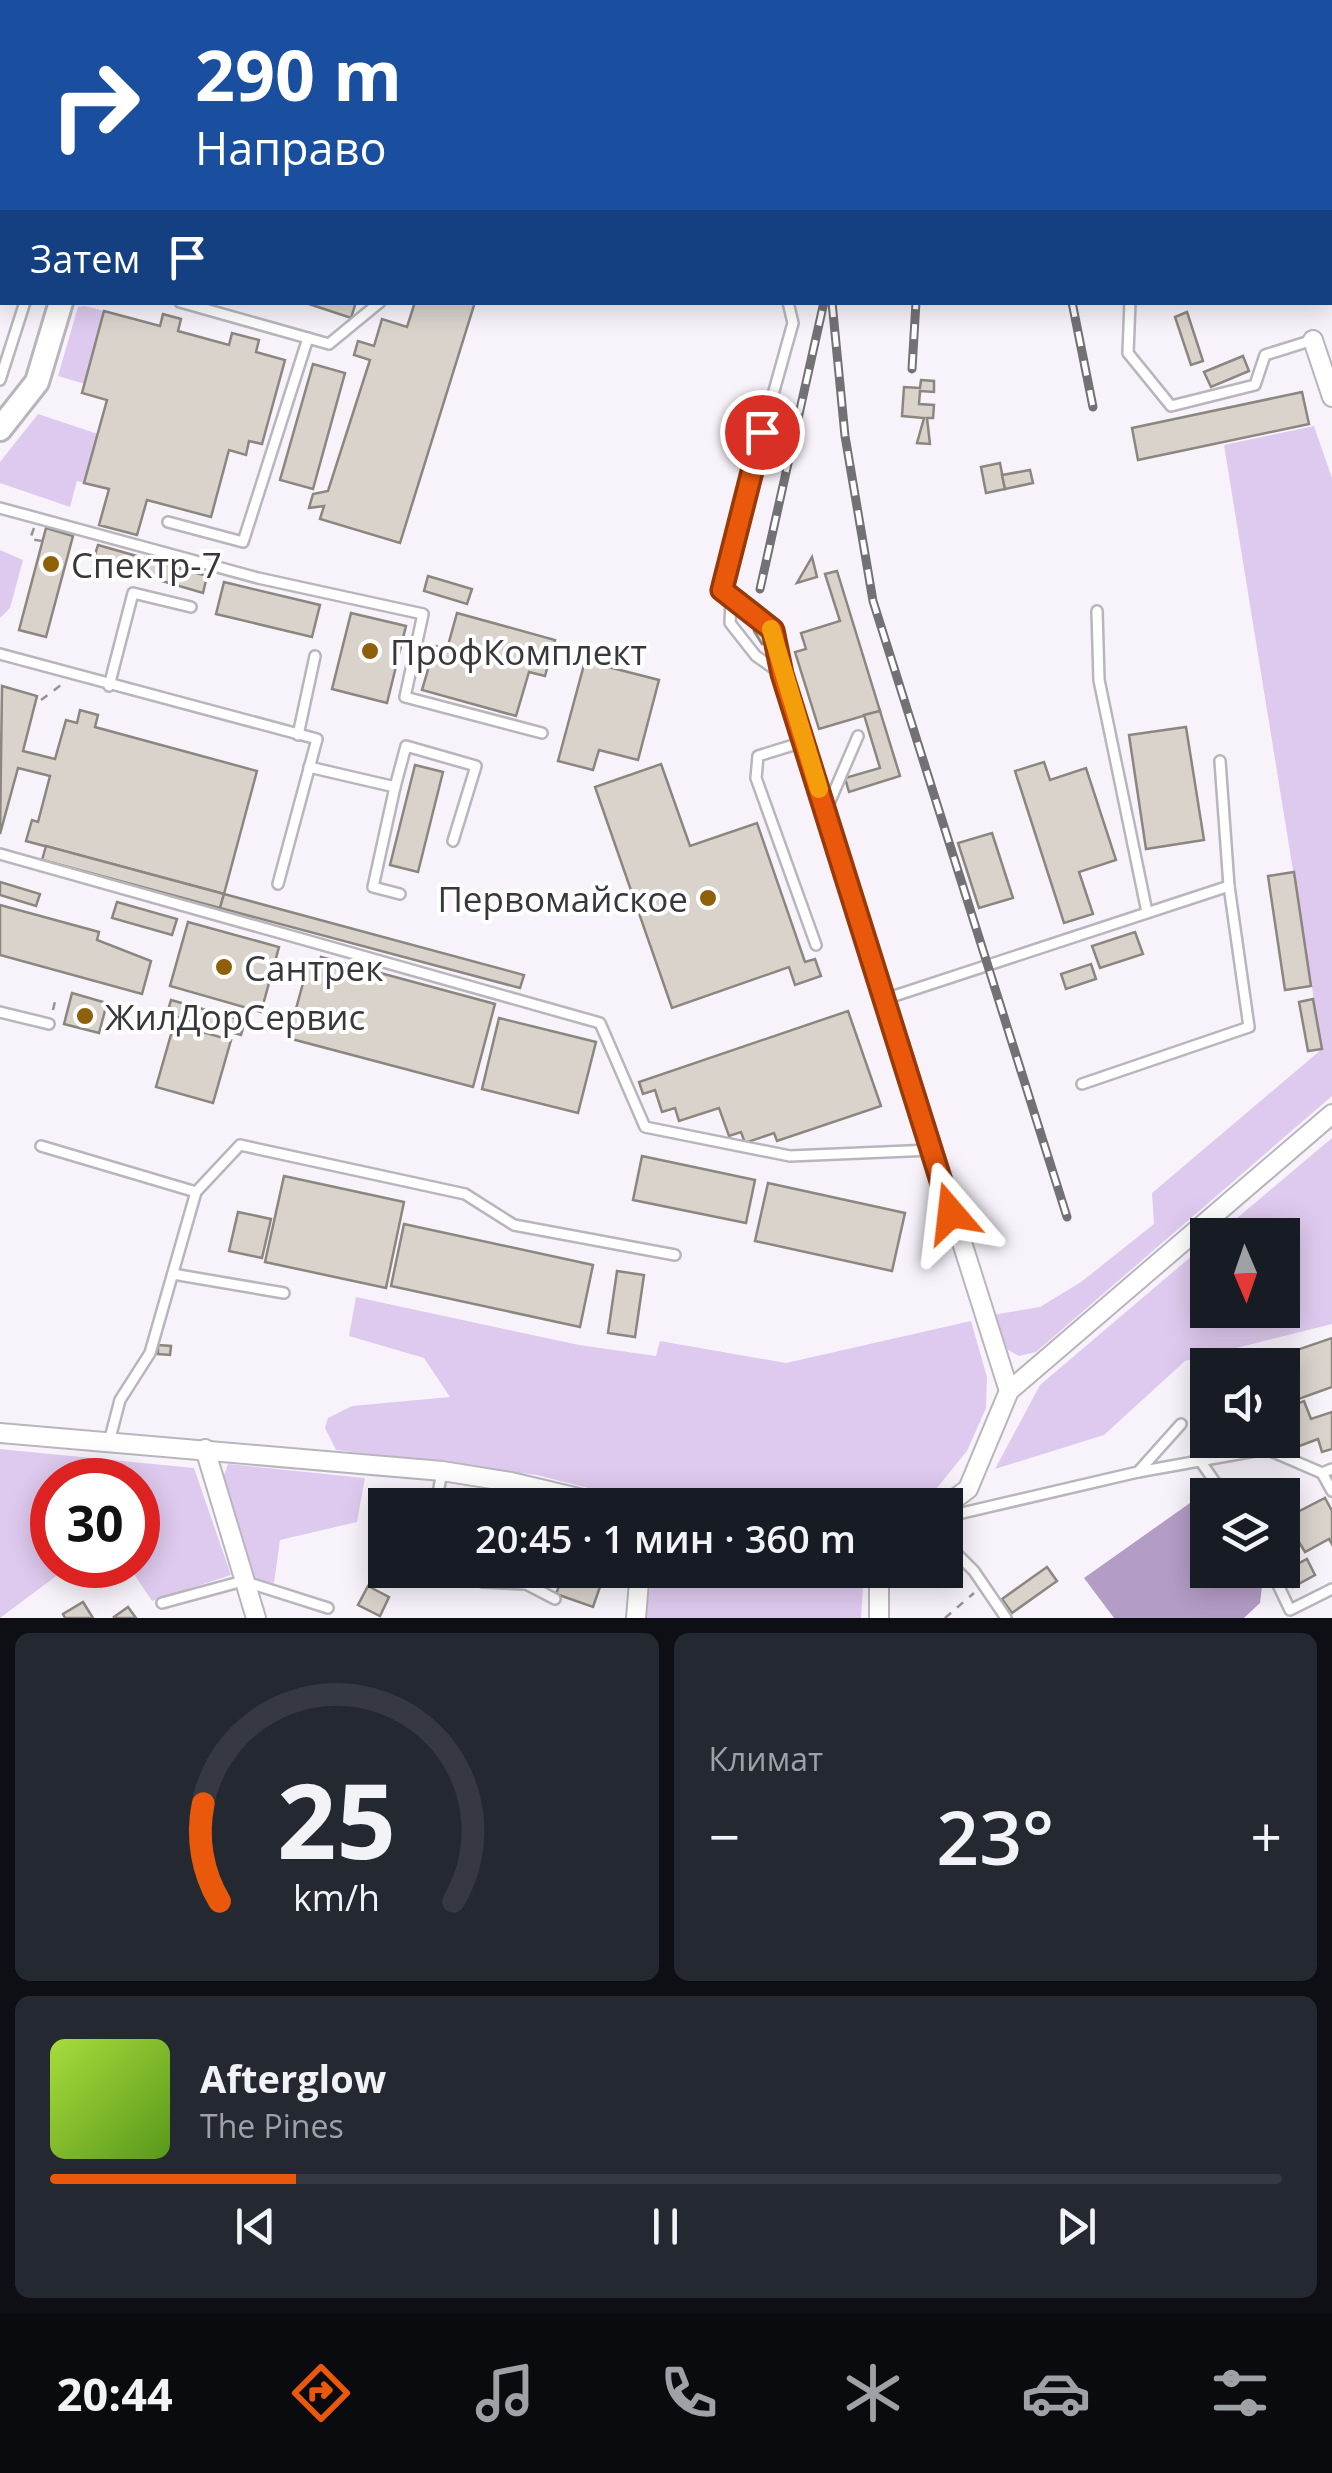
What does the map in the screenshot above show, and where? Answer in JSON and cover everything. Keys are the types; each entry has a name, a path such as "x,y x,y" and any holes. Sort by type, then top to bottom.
{"street":[{"path":"2,422 38,382 60,305"},
{"path":"1313,340 1332,398"},
{"path":"782,674 1009,1391"},
{"path":"963,1492 1009,1391 1332,1114"},
{"path":"0,1433 442,1471 536,1488"},
{"path":"205,1449 256,1618"},
{"path":"636,1618 638,1588"},
{"path":"879,1588 879,1618"}],"lane":[{"path":"0,380 23,305"},
{"path":"191,305 328,344 376,305"},
{"path":"782,674 773,630 732,601 722,590 722,578 793,323 789,305"},
{"path":"1130,305 1128,353 1171,406 1255,384 1266,355 1313,340"},
{"path":"168,522 243,542 308,338"},
{"path":"0,508 258,578 423,614 404,697 542,733"},
{"path":"110,686 132,592 191,607"},
{"path":"732,601 730,624 756,656 782,674"},
{"path":"1097,611 1099,680 1147,912"},
{"path":"0,654 68,676 317,739 278,884"},
{"path":"298,734 315,656"},
{"path":"826,812 858,736"},
{"path":"804,741 758,756 756,778 816,946"},
{"path":"400,894 373,888 406,746 476,766 454,841"},
{"path":"1082,1084 1249,1027 1229,886 1220,761"},
{"path":"310,767 395,787"},
{"path":"0,854 600,1023 644,1127 790,1156 932,1150"},
{"path":"886,999 1229,886"},
{"path":"0,1012 49,1024"},
{"path":"109,1442 120,1400 150,1353 196,1192 240,1145 466,1194 514,1225 675,1255"},
{"path":"41,1146 196,1192"},
{"path":"173,1274 284,1293"},
{"path":"1138,1472 1181,1424"},
{"path":"963,1513 1138,1472 1266,1449 1327,1471 1332,1490"},
{"path":"1201,1462 1212,1478"},
{"path":"439,1488 442,1471"},
{"path":"511,1482 514,1488"},
{"path":"963,1560 1006,1618"},
{"path":"162,1603 244,1582 328,1608"},
{"path":"534,1588 554,1598"},
{"path":"1280,1588 1290,1610 1332,1590"}],"path":[{"path":"37,518 30,539 42,541"},
{"path":"41,700 56,691 68,676"},
{"path":"49,1024 56,998"},
{"path":"946,1618 974,1594 974,1571"}],"shaded area":[{"path":"78,307 104,311 85,384 58,376"},
{"path":"38,414 98,434 84,483 77,481 70,507 0,483 0,462"},
{"path":"1314,426 1332,478 1332,1096 1036,1352 1019,1356 1008,1350 992,1315 1040,1307 1081,1282 1154,1224 1152,1193 1322,1049 1224,445"},
{"path":"0,550 23,560 10,608 0,618"},
{"path":"1332,1138 1332,1324 1237,1348 1190,1348 1190,1360 1104,1435 995,1469 1040,1385 1190,1257 1190,1328 1300,1328 1300,1218 1237,1218"},
{"path":"356,1297 579,1345 656,1356 660,1341 786,1363 971,1321 987,1377 986,1408 967,1451 937,1488 588,1488 537,1475 336,1450 325,1428 328,1418 352,1406 450,1397 424,1358 349,1336"},
{"path":"0,1449 92,1458 30,1458 30,1588 40,1588 0,1618"},
{"path":"228,1464 365,1478 357,1522 280,1540 274,1583 253,1579 221,1483"},
{"path":"160,1465 194,1468 231,1575 152,1601 143,1588 160,1588"},
{"path":"1190,1503 1190,1588 1262,1588 1260,1603 1244,1618 1114,1618 1084,1578"},
{"path":"650,1588 863,1588 861,1618 645,1618"}],"building":[{"path":"312,305 355,305 351,318"},
{"path":"414,305 474,305 400,543 320,519 324,506 309,508 313,494 328,491 370,360 354,355 358,341 374,346 382,319 407,327"},
{"path":"104,311 160,326 163,314 181,319 178,331 229,345 232,333 259,340 256,352 285,360 262,444 249,441 246,455 229,450 211,517 147,500 137,535 99,525 109,489 84,483 107,400 82,393"},
{"path":"1187,312 1203,361 1191,365 1175,317"},
{"path":"1243,356 1249,371 1211,387 1204,372"},
{"path":"313,364 345,373 313,489 280,480"},
{"path":"921,380 934,381 934,392 920,391 919,404 934,405 933,418 927,418 930,444 917,443 924,418 902,416 904,387 920,388"},
{"path":"1302,392 1309,424 1138,460 1132,428"},
{"path":"1000,463 1005,489 986,493 981,467"},
{"path":"1030,470 1033,483 1005,489 1002,475"},
{"name":"Спектр-7","path":"46,528 73,536 46,637 19,630"},
{"path":"98,545 207,576 203,593 93,561"},
{"path":"812,557 817,577 797,583"},
{"path":"837,571 880,711 819,729 795,652 806,649 801,633 840,621 825,574"},
{"path":"428,576 472,589 467,604 424,591"},
{"path":"224,582 320,605 312,637 216,614"},
{"name":"ПрофКомплект","path":"351,613 406,626 387,703 332,689"},
{"path":"457,613 555,640 545,676 529,672 516,716 422,690 435,646 447,649"},
{"path":"759,627 767,641 762,644 754,631"},
{"path":"585,661 659,680 638,760 599,750 593,770 558,761"},
{"path":"2,686 37,696 23,751 55,759 66,720 77,723 80,710 98,715 95,727 257,771 224,894 26,841 32,820 38,822 50,776 18,768 0,834"},
{"path":"880,711 900,776 849,792 845,778 880,768 864,715"},
{"path":"1186,727 1204,840 1146,849 1129,735"},
{"path":"1044,762 1050,780 1086,768 1116,860 1079,872 1093,914 1064,923 1015,771"},
{"name":"Первомайское","path":"661,764 690,846 757,823 805,962 815,959 821,976 795,985 789,967 672,1008 595,787"},
{"path":"415,765 443,772 418,872 390,865"},
{"path":"992,833 1013,898 979,908 958,843"},
{"path":"46,846 224,894 220,908 42,860"},
{"path":"1294,872 1311,986 1285,990 1268,876"},
{"path":"0,882 40,894 36,906 0,895"},
{"path":"224,894 524,975 520,988 220,908"},
{"path":"117,902 177,919 172,935 112,918"},
{"path":"0,905 99,932 97,940 151,961 142,994 0,955"},
{"name":"Сантрек","path":"188,922 279,947 261,1012 170,986"},
{"path":"1135,932 1143,954 1100,968 1092,946"},
{"path":"321,957 495,1004 473,1087 288,1038 308,965 318,968"},
{"path":"1091,964 1096,979 1066,989 1061,974"},
{"name":"ЖилДорСервис","path":"72,993 107,1003 99,1033 64,1024"},
{"path":"1313,999 1322,1049 1308,1051 1299,1002"},
{"path":"171,1000 245,1021 241,1035 167,1014"},
{"path":"848,1011 881,1106 777,1141 774,1133 745,1143 741,1132 729,1136 719,1108 679,1121 675,1108 662,1112 655,1090 643,1094 639,1082"},
{"path":"499,1018 596,1042 578,1113 482,1089"},
{"path":"174,1024 231,1040 213,1103 156,1087"},
{"path":"642,1156 755,1180 746,1223 633,1200"},
{"path":"284,1176 404,1202 386,1288 265,1262"},
{"path":"768,1183 905,1213 892,1271 755,1241"},
{"path":"238,1212 271,1219 262,1258 229,1251"},
{"path":"404,1224 593,1265 580,1327 391,1286"},
{"path":"617,1271 644,1275 635,1337 608,1333"},
{"path":"1332,1338 1332,1387 1300,1399 1300,1349"},
{"path":"158,1345 171,1346 170,1355 158,1354"},
{"path":"1304,1401 1311,1419 1332,1412 1332,1449 1322,1452 1318,1439 1300,1446 1300,1403"},
{"path":"1325,1498 1332,1511 1332,1544 1329,1539 1305,1552 1300,1544 1300,1511"},
{"path":"1307,1559 1315,1575 1300,1583 1300,1563"},
{"path":"1047,1567 1057,1581 1012,1613 1002,1599"},
{"path":"368,1586 389,1597 380,1616 358,1605"},
{"path":"558,1588 600,1588 593,1607 556,1594"},
{"path":"83,1602 93,1618 65,1618 63,1614"},
{"path":"128,1607 136,1618 114,1617"}],"railway":[{"path":"760,589 823,305"},
{"path":"832,305 845,436 873,601 1067,1217"},
{"path":"912,369 916,305"},
{"path":"1073,305 1093,407"}],"slow traffic":[{"path":"771,629 819,789"}],"place":[{"name":"Спектр-7","path":"51,564"},
{"name":"ПрофКомплект","path":"370,651"},
{"name":"Первомайское","path":"708,898"},
{"name":"Сантрек","path":"224,967"},
{"name":"ЖилДорСервис","path":"85,1016"}],"route":[{"path":"762,432 722,590 773,630 782,674 951,1213"}]}
